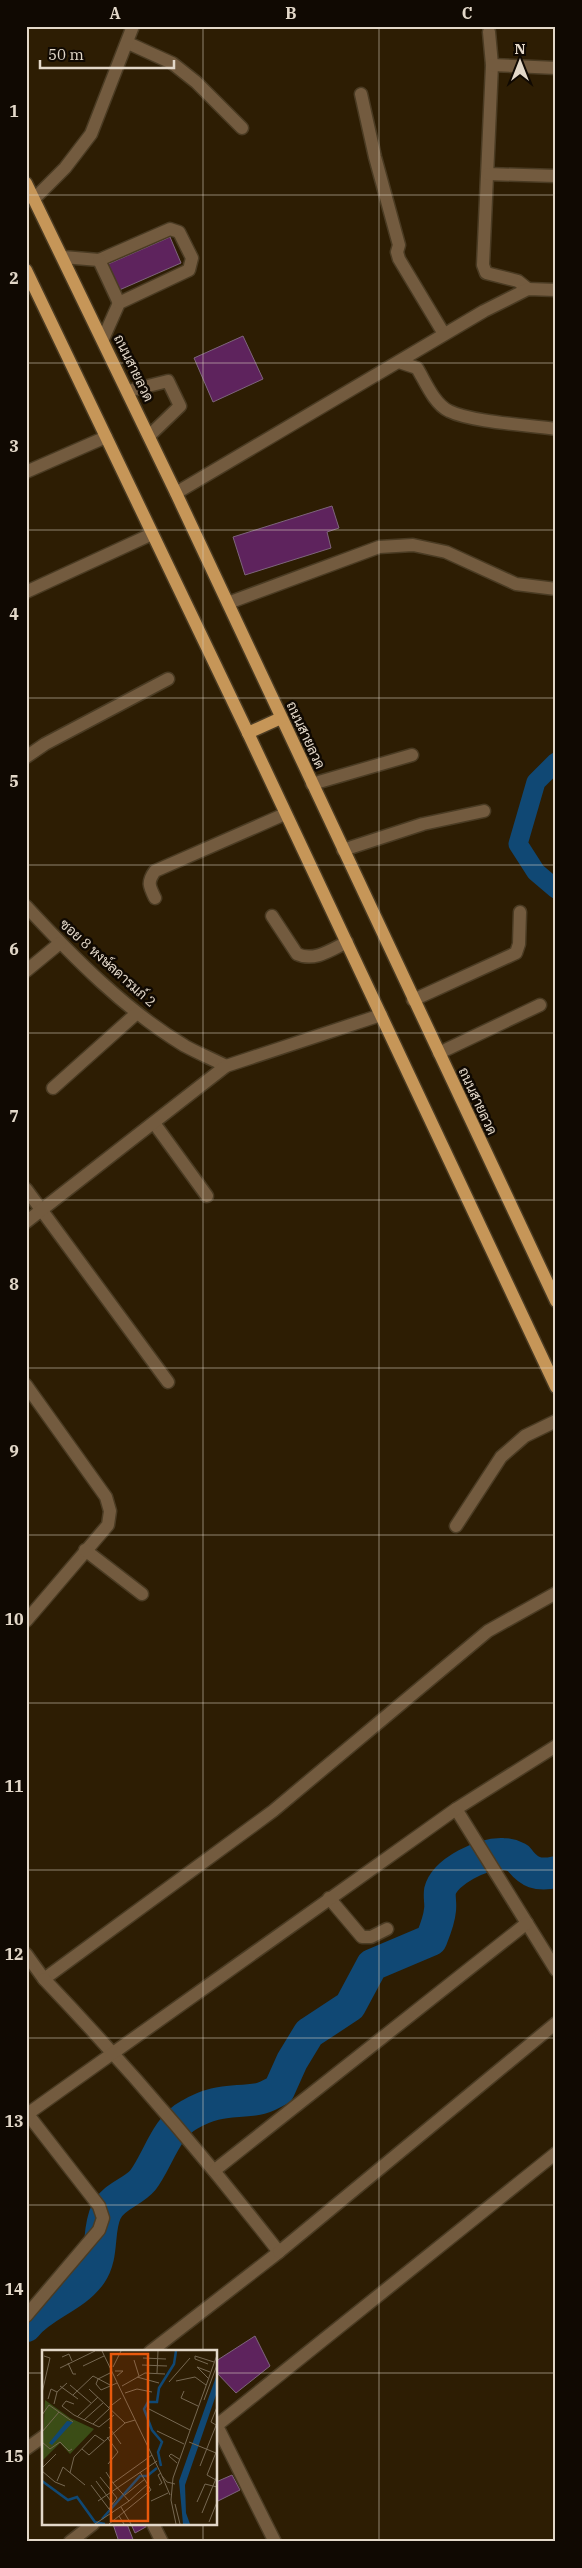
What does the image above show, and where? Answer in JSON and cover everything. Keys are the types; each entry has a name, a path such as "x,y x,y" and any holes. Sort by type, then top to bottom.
{"main road":[{"name":"ถนนสายลวด","path":"26,183 128,390 556,1301"},
{"path":"27,274 248,733 556,1387"},
{"path":"248,733 282,718"}],"street":[{"path":"34,199 65,168 91,134 128,43 133,26"},
{"path":"488,32 492,65 483,265 486,273 518,281 528,289"},
{"path":"128,43 172,63 196,82 242,128"},
{"path":"492,65 556,68"},
{"path":"361,94 375,157 399,245 397,252 399,259 444,334"},
{"path":"488,174 556,176"},
{"path":"63,257 99,260 170,229 178,232 192,258 189,270 119,303 103,339"},
{"path":"99,260 119,303"},
{"path":"176,493 484,311 528,289 556,290"},
{"path":"399,362 417,368 433,395 448,411 469,416 556,428"},
{"path":"128,390 168,381 180,406 149,436"},
{"path":"26,472 106,437"},
{"path":"26,592 152,534"},
{"path":"228,603 379,547 413,545 446,552 516,584 556,589"},
{"path":"26,757 45,744 168,679"},
{"path":"312,784 412,755"},
{"path":"343,850 423,824 484,811"},
{"path":"155,898 148,885 149,879 155,871 285,814"},
{"name":"ซอย 8 หงษ์ลดารมภ์ 2","path":"26,906 60,943 137,1013 185,1046 226,1066"},
{"path":"414,1000 516,953 519,944 520,912"},
{"path":"272,916 298,954 304,957 315,957 347,942"},
{"path":"26,971 60,943"},
{"path":"439,1053 540,1005"},
{"path":"53,1088 137,1013"},
{"path":"26,1222 226,1066 381,1014"},
{"path":"154,1123 207,1196"},
{"path":"26,1189 168,1382"},
{"path":"26,1385 106,1497 110,1511 108,1525 26,1621"},
{"path":"456,1526 501,1457 526,1436 556,1420"},
{"path":"86,1550 142,1594"},
{"path":"44,1979 273,1811 488,1631 556,1593"},
{"path":"30,2312 99,2230 103,2218 99,2206 27,2113 456,1809 556,1746"},
{"path":"456,1809 556,1970"},
{"path":"329,1898 362,1937 371,1937 387,1930"},
{"path":"215,2170 527,1923"},
{"path":"26,1954 44,1979 114,2052 215,2170 279,2252"},
{"path":"157,2350 279,2252 556,2022"},
{"path":"218,2424 556,2153"},
{"path":"26,2295 30,2312"},
{"path":"218,2427 275,2542"},
{"path":"28,2444 42,2437"},
{"path":"70,2542 90,2526"},
{"path":"154,2526 162,2542"}],"building":[{"path":"170,237 181,263 117,291 106,265"},
{"path":"243,336 263,379 213,402 194,358"},
{"path":"332,506 339,528 327,532 331,548 245,575 233,537"},
{"path":"255,2336 270,2366 236,2393 218,2374 218,2360"},
{"path":"232,2475 240,2490 218,2501 218,2481"},
{"path":"114,2526 128,2526 134,2542 119,2542"},
{"path":"132,2526 147,2526 135,2533"}],"waterway":[{"path":"556,762 536,782 518,844 536,872 556,889"},
{"path":"26,2326 41,2312 76,2289 91,2274 98,2259 103,2219 106,2212 113,2202 143,2180 168,2136 181,2120 207,2106 261,2098 279,2090 292,2061 309,2033 350,2006 372,1965 431,1940 437,1925 440,1891 443,1884 457,1870 476,1860 495,1854 503,1854 518,1858 526,1867 534,1872 544,1874 556,1872"}]}
